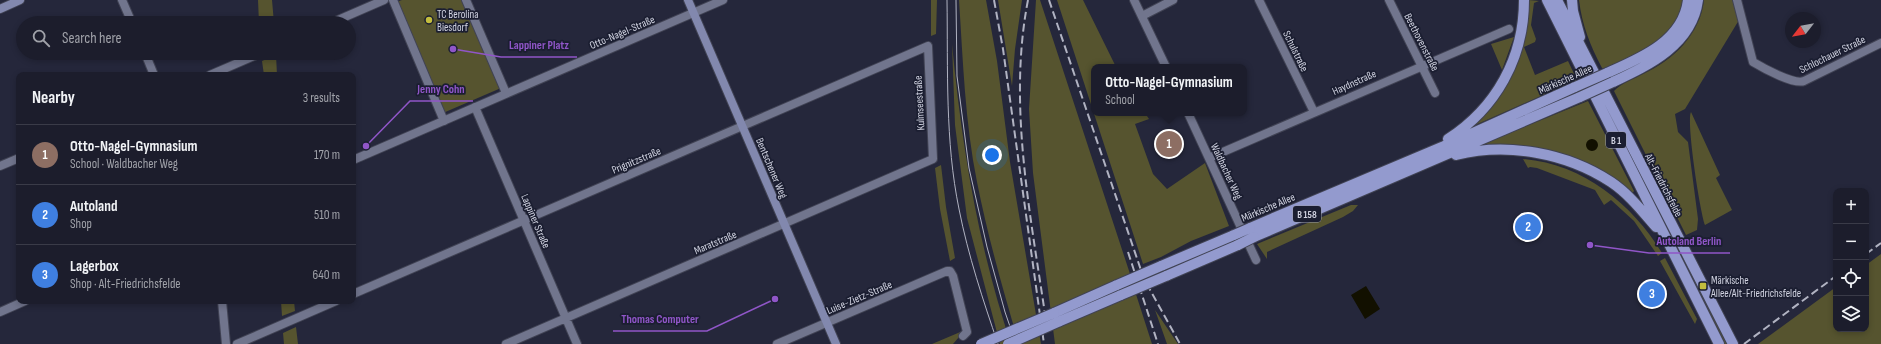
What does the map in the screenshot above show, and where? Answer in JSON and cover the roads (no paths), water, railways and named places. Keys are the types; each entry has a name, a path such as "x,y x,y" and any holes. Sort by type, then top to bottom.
{"main road":[{"path":"1415,157 1446,140 1469,124 1480,114 1497,92 1510,70 1518,46 1522,26 1524,0"},
{"name":"Alt-Friedrichsfelde","path":"1547,0 1719,344"},
{"name":"B 1","path":"1557,0 1586,59"},
{"path":"1572,0 1573,11 1586,59"},
{"name":"Märkische Allee","path":"1008,344 1238,245 1252,233 1415,157 1645,55 1667,40 1682,20 1688,0"},
{"name":"Märkische Allee","path":"981,344 1234,235 1252,233 1428,162 1613,82 1645,66 1676,44 1692,21 1698,0"},
{"name":"Alt-Friedrichsfelde","path":"1586,59 1732,344"},
{"path":"1428,162 1460,154 1499,150 1529,152 1562,159 1594,172 1612,183 1632,200 1667,240"}],"street":[{"path":"0,9 20,0"},
{"path":"122,0 129,16"},
{"path":"347,16 384,0"},
{"path":"393,0 444,121"},
{"path":"466,0 506,93"},
{"name":"Bentschener Weg","path":"688,0 836,344"},
{"name":"Otto-Nagel-Straße","path":"356,159 723,0"},
{"path":"1134,0 1165,64"},
{"path":"1142,16 1173,0"},
{"name":"Schulstraße","path":"1259,0 1314,112"},
{"name":"Beethovenstraße","path":"1389,0 1435,94"},
{"name":"Schlochauer Straße","path":"1737,0 1753,62 1792,80 1800,82 1804,81 1881,43"},
{"name":"Haydnstraße","path":"1210,158 1509,29"},
{"name":"Prignitzstraße","path":"356,293 928,46"},
{"name":"Kulmseestraße","path":"928,46 933,159"},
{"path":"148,60 153,72"},
{"path":"217,72 245,60"},
{"name":"Lappiner Straße","path":"475,108 577,344"},
{"name":"Waldbacher Weg","path":"1189,116 1256,260"},
{"path":"0,166 16,159"},
{"name":"Maratstraße","path":"506,344 933,159"},
{"name":"Luise-Zietz-Straße","path":"777,344 950,271 967,332 963,336"},
{"path":"0,312 18,304"},
{"path":"222,304 226,344"},
{"path":"237,344 329,304"}],"tram line":[{"path":"947,0 948,105 951,158 959,209 971,260 998,344"},
{"path":"956,0 957,76 969,168 987,247 1005,312 1016,344"}],"railway":[{"path":"994,0 1003,49 1044,344"},
{"path":"1028,0 1022,41 1020,82 1021,123 1029,206 1047,328"},
{"path":"1049,0 1144,279 1180,344"},
{"path":"1869,252 1881,243"},
{"path":"1128,252 1158,344"},
{"path":"1744,344 1833,278"}],"place":[{"name":"TC Berolina Biesdorf","path":"429,20"},
{"name":"Lappiner Platz","path":"453,49"},
{"name":"Otto-Nagel-Gymnasium","path":"1169,144"},
{"name":"Jenny Cohn","path":"366,146"},
{"name":"Autoland","path":"1528,227"},
{"name":"Autoland Berlin","path":"1590,245"},
{"name":"Märkische Allee/Alt-Friedrichsfelde","path":"1703,286"},
{"name":"Lagerbox","path":"1652,294"},
{"name":"Thomas Computer","path":"775,299"}]}
